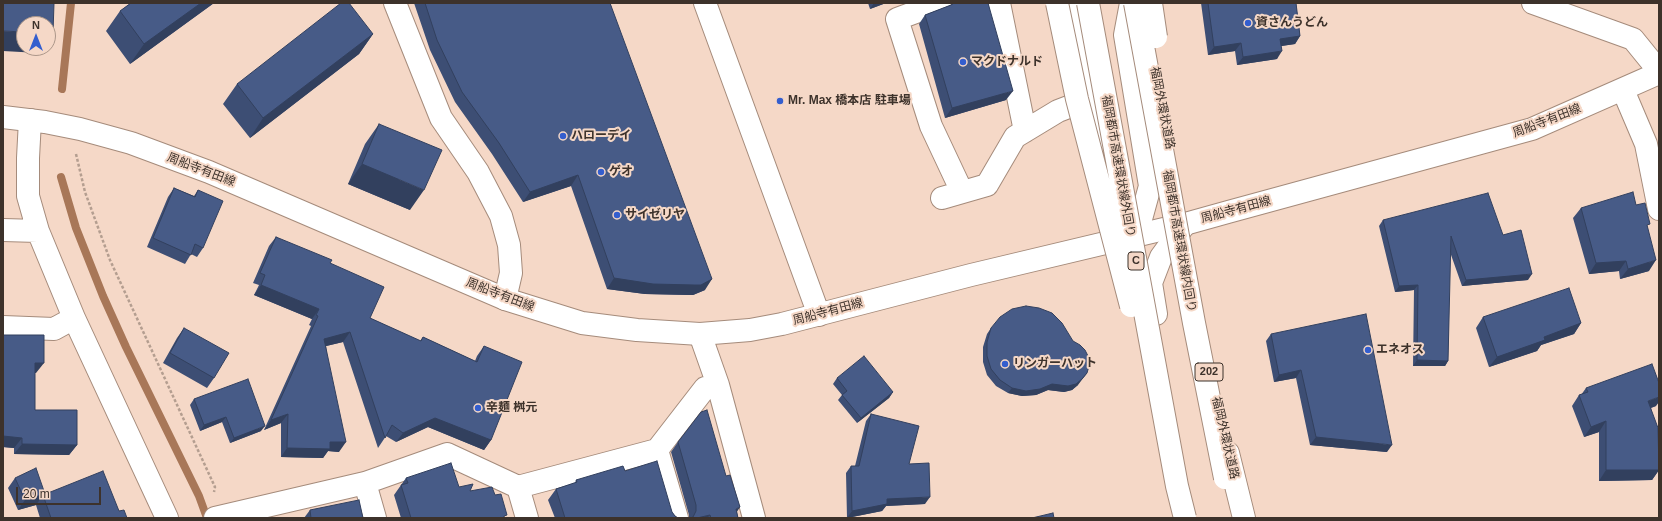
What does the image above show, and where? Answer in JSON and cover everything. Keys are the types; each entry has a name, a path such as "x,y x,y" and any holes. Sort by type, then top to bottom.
{"main road":[{"path":"395,3 442,118 478,172 500,216 509,246 511,273 505,299"},
{"path":"705,3 819,314"},
{"path":"940,3 897,18 952,195 987,185 1015,137 1058,111 1092,98"},
{"path":"999,3 1025,131"},
{"path":"1057,3 1077,99 1173,486"},
{"path":"1076,3 1092,98 1119,239 1173,486"},
{"name":"福岡都市高速環状線外回り","path":"1088,3 1173,486 1185,518"},
{"path":"1119,239 1141,219 1150,186 1125,36 1131,3"},
{"name":"福岡都市高速環状線内回り","path":"1135,3 1194,323 1234,518"},
{"name":"福岡外環状道路","path":"1141,3 1185,224 1198,324 1244,518"},
{"name":"福岡都市高速環状線内回り","path":"1151,3 1225,478"},
{"path":"1533,3 1633,39 1659,72"},
{"name":"周船寺有田線","path":"3,117 80,129 131,143 209,172 505,299 582,322 637,330 700,334 750,330 782,324 971,275 1185,224 1532,129 1623,90 1659,72"},
{"path":"1623,90 1646,144 1659,209"},
{"path":"30,120 28,196 38,231 74,318 167,518"},
{"path":"1175,518 1167,381 1151,283 1161,257 1185,224"},
{"path":"3,230 38,231"},
{"path":"3,326 54,329 74,318"},
{"path":"700,334 718,386 754,518"},
{"path":"215,518 365,483 447,454 518,487 658,450 705,388 718,386"},
{"path":"658,450 677,518"},
{"path":"365,483 375,518"},
{"path":"518,487 528,518"}],"path":[{"path":"80,129 75,150 85,192 110,260 215,487 214,495"}],"building":[{"path":"3,3 54,3 54,16 16,16 16,32 3,31"},
{"path":"131,3 201,3 144,44 120,11"},
{"path":"341,3 349,3 373,34 263,118 237,84"},
{"name":"ハローデイ","path":"425,3 610,3 712,279 701,285 694,285 653,284 614,278 578,175 530,192 499,143 462,92 437,40"},
{"name":"マクドナルド","path":"954,3 988,3 1013,91 952,108 925,15"},
{"name":"資さんうどん","path":"1208,3 1296,3 1300,36 1280,39 1282,51 1243,57 1241,43 1214,47"},
{"path":"379,124 442,150 424,190 362,164"},
{"path":"174,188 195,197 198,190 223,201 203,248 195,244 191,255 153,238"},
{"path":"1633,192 1636,205 1645,203 1650,224 1647,225 1656,260 1628,269 1626,261 1596,263 1581,208"},
{"path":"1488,193 1503,235 1521,230 1532,274 1466,280 1451,236 1448,361 1417,360 1418,285 1399,286 1383,220"},
{"path":"276,237 332,260 330,263 384,287 370,318 421,341 423,337 477,362 484,346 522,362 491,440 435,418 403,433 392,425 385,438 350,332 324,339 346,442 330,442 330,449 287,448 288,414 271,420 318,316 316,315 319,309 261,285 265,275 260,273"},
{"path":"1569,288 1581,323 1544,337 1545,340 1497,357 1483,317"},
{"path":"1026,306 1039,308 1052,313 1062,323 1073,341 1085,350 1089,358 1089,366 1087,373 1076,384 1068,386 1052,384 1040,389 1026,391 1012,388 1000,380 991,369 987,356 987,342 991,328 1000,317 1012,309"},
{"path":"1366,314 1392,445 1316,437 1301,370 1279,375 1271,334"},
{"path":"184,328 229,353 214,378 170,353"},
{"path":"3,335 44,335 44,363 35,363 35,410 77,410 77,445 22,444 22,438 3,436"},
{"path":"864,356 893,392 861,418 842,395 847,391 837,378"},
{"path":"1652,364 1659,383 1659,397 1648,401 1658,428 1659,470 1606,470 1606,421 1591,427 1579,395 1588,392 1586,388"},
{"path":"248,379 265,426 234,438 226,417 204,425 194,399"},
{"path":"707,410 726,476 730,475 740,507 736,509 738,518 711,518 710,515 691,518 696,511 696,505 678,442 701,412"},
{"path":"871,414 919,426 909,464 929,463 930,497 887,499 887,504 852,511 851,466 859,466"},
{"path":"657,461 672,512 678,518 565,518 556,489 577,482 576,480 623,466 625,471"},
{"path":"451,463 459,487 473,484 470,491 492,487 495,495 501,494 507,515 504,516 504,518 411,518 401,485 408,483 406,478"},
{"path":"36,468 45,494 25,500 15,478"},
{"path":"103,471 119,511 124,510 127,518 51,518 43,495"},
{"path":"359,500 363,518 311,518 310,510"},
{"path":"1053,513 1054,518 1032,518"}],"waterway":[{"path":"62,89 71,3"},
{"path":"61,177 76,228 103,296 126,347 199,496 207,518"}],"place":[{"name":"資さんうどん","path":"1248,23"},
{"name":"マクドナルド","path":"963,62"},
{"name":"Mr. Max 橋本店 駐車場","path":"780,101"},
{"name":"ハローデイ","path":"563,136"},
{"name":"ゲオ","path":"601,172"},
{"name":"サイゼリヤ","path":"617,215"},
{"name":"エネオス","path":"1368,350"},
{"name":"リンガーハット","path":"1005,364"},
{"name":"辛麺 桝元","path":"478,408"}]}
